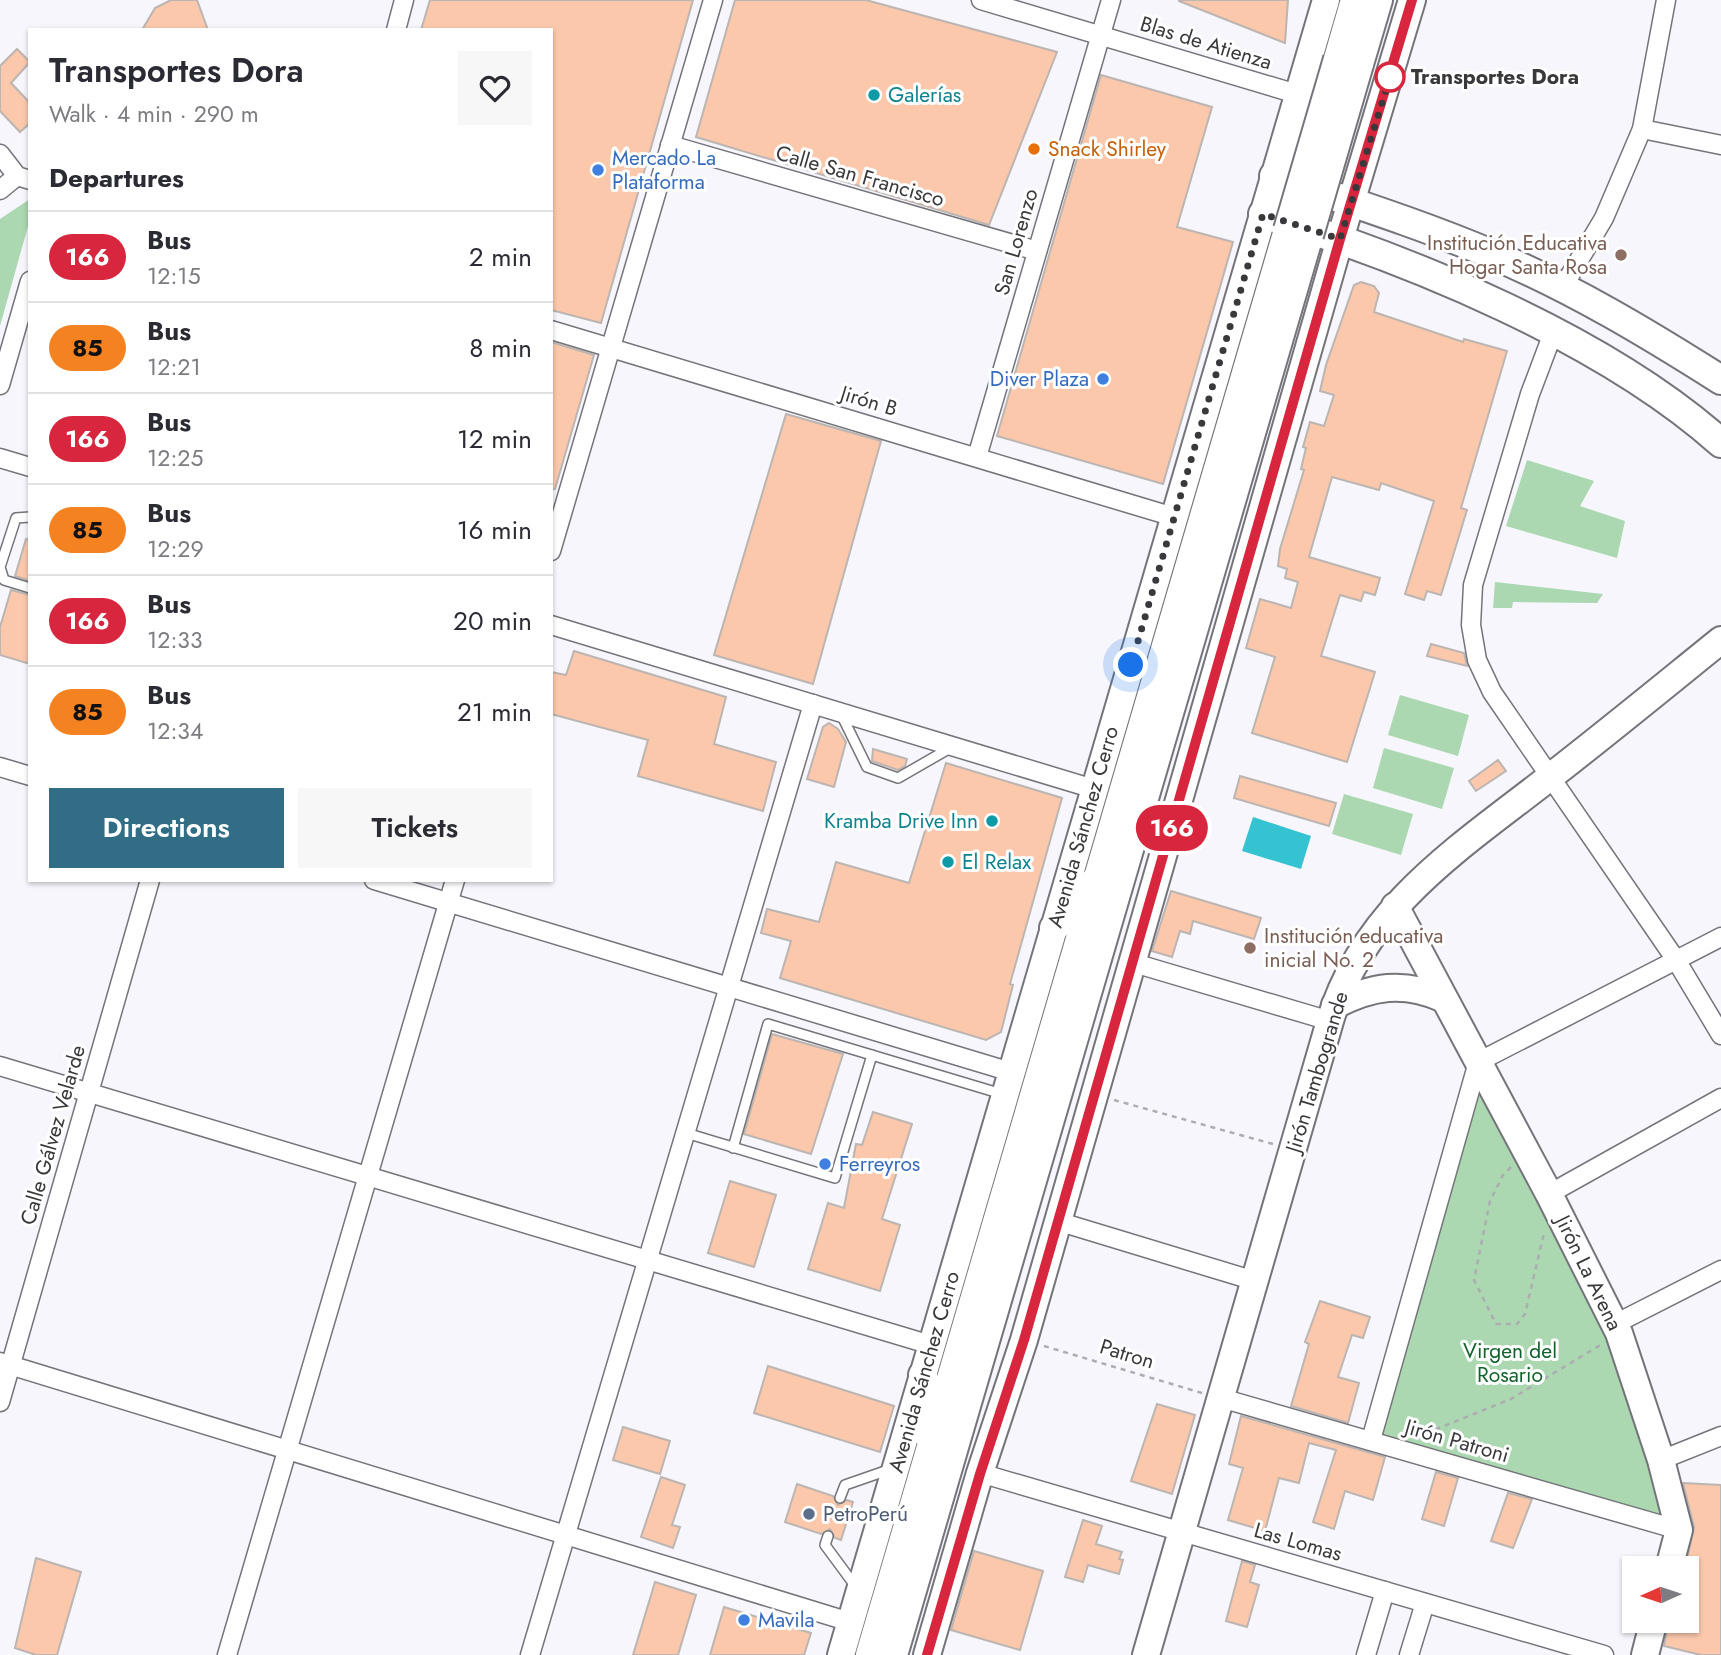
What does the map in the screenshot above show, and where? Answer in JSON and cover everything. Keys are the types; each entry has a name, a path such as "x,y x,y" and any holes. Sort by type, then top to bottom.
{"main road":[{"name":"Avenida Sánchez Cerro","path":"841,1655 1326,0"},
{"name":"Avenida Sánchez Cerro","path":"1348,62 1355,0"},
{"name":"Avenida Sánchez Cerro","path":"893,1655 1348,62 1378,0"},
{"path":"927,1655 980,1474 1024,1340 1340,239 1412,0"},
{"path":"1274,176 1491,254 1563,287 1651,335 1721,380"},
{"path":"1263,214 1340,239 1475,295 1553,333 1630,376 1692,418 1721,443"},
{"name":"Avenida Sánchez Cerro","path":"870,1655 1100,875 1298,233"},
{"name":"Jirón Tambogrande","path":"1146,1655 1332,1013 1366,943 1395,905 1448,855 1721,640"},
{"path":"1054,928 1100,875"},
{"name":"Jirón La Arena","path":"1395,905 1442,998 1549,1194 1617,1329 1661,1460 1679,1530 1672,1556"},
{"path":"1332,1013 1362,992 1389,986 1416,988 1442,998"},
{"path":"912,1511 927,1401 923,1375"},
{"path":"1645,1655 1651,1633"}],"street":[{"path":"397,28 404,0"},
{"path":"553,544 713,0"},
{"name":"Blas de Atienza","path":"981,0 1377,118"},
{"name":"San Lorenzo","path":"977,457 1111,0"},
{"path":"1563,287 1604,218 1642,128 1666,0"},
{"path":"1642,128 1721,145"},
{"name":"Calle San Francisco","path":"670,145 1037,251"},
{"path":"0,154 24,178 0,190"},
{"path":"0,385 28,288"},
{"name":"Jirón B","path":"553,331 1174,517"},
{"path":"1553,333 1530,394 1473,584 1471,625 1476,660 1492,692 1676,960 1721,1035"},
{"path":"0,458 28,466"},
{"path":"553,626 1094,789"},
{"path":"530,1655 813,704"},
{"path":"0,767 28,775"},
{"name":"Calle Gálvez Velarde","path":"0,1402 5,1364 89,1092 149,882"},
{"path":"381,882 729,987 1008,1083"},
{"path":"227,1655 454,882"},
{"path":"1371,1440 1478,1062 1721,937"},
{"path":"1134,963 1332,1013"},
{"path":"0,1066 931,1345"},
{"path":"1549,1194 1721,1098"},
{"path":"1057,1221 1255,1281"},
{"path":"1617,1329 1721,1270"},
{"path":"5,1364 850,1622"},
{"name":"Jirón Patroni","path":"1221,1398 1679,1530"},
{"path":"1661,1460 1721,1436"},
{"name":"Las Lomas","path":"980,1474 1604,1655"},
{"path":"1366,1655 1385,1591"},
{"path":"1409,1655 1425,1603"}],"lane":[{"path":"28,517 16,518 1,567 5,580 28,587"},
{"path":"840,712 867,767 898,778 954,746"},
{"path":"733,1148 768,1024 872,1055 1008,1083"},
{"path":"686,1133 835,1178 872,1055"},
{"path":"840,1498 845,1485 896,1467"},
{"path":"828,1536 825,1545 859,1592"}],"path":[{"path":"1094,1095 1293,1150"},
{"path":"1519,1158 1503,1175 1490,1202 1474,1280 1496,1324 1517,1324 1525,1314 1546,1226"},
{"path":"1412,1439 1511,1399 1617,1329"},
{"name":"Patron","path":"1024,1340 1221,1398"}],"green space":[{"path":"28,200 28,226 0,326 0,219"},
{"path":"1527,460 1594,481 1580,506 1625,521 1617,558 1506,526"},
{"path":"1495,582 1603,594 1597,603 1513,602 1512,608 1493,608"},
{"path":"1400,695 1469,715 1458,756 1388,735"},
{"path":"1384,748 1454,768 1442,809 1373,788"},
{"path":"1344,794 1413,814 1401,855 1332,834"},
{"name":"Virgen del Rosario","path":"1478,1062 1615,1324 1679,1530 1371,1440"}],"water":[{"path":"1253,817 1311,836 1301,869 1242,851"}],"building":[{"path":"171,0 197,0 207,28 143,28 155,8"},
{"name":"Mercado La Plataforma","path":"430,0 693,0 601,323 553,311 553,28 422,28"},
{"name":"Galerías","path":"735,0 866,0 1057,52 989,225 696,137"},
{"path":"1288,0 1285,43 1179,1"},
{"path":"17,49 28,60 28,64 11,83 28,101 28,125 20,132 0,111 0,66"},
{"path":"1101,75 1212,107 1177,227 1233,242 1163,484 997,436"},
{"path":"1361,282 1374,286 1379,293 1374,312 1463,342 1464,339 1507,351 1461,508 1467,510 1441,595 1427,591 1424,600 1405,594 1434,501 1381,483 1379,490 1332,477 1309,557 1380,578 1375,595 1364,592 1361,601 1340,595 1321,656 1375,672 1347,762 1252,733 1275,657 1246,648 1260,599 1291,608 1298,582 1285,578 1287,569 1278,566 1280,549 1304,470 1301,469 1306,448 1303,447 1310,422 1324,426 1334,395 1320,391 1326,365 1354,285"},
{"path":"553,343 594,355 553,489"},
{"path":"786,414 881,441 813,684 714,655"},
{"path":"26,539 28,540 28,580 15,576"},
{"path":"11,590 28,594 28,663 0,655 0,627"},
{"path":"1431,644 1464,653 1467,666 1427,656"},
{"path":"574,651 726,697 714,744 776,762 763,811 638,776 648,740 553,715 553,672 566,675"},
{"path":"829,723 838,729 846,742 834,787 807,779 823,727"},
{"path":"873,749 907,759 905,766 898,770 872,761"},
{"path":"1498,760 1506,771 1476,791 1469,781"},
{"path":"946,763 1062,798 1010,984 1013,985 1001,1032 986,1040 780,978 791,941 761,933 767,909 819,922 836,862 909,883"},
{"path":"1240,776 1336,803 1329,826 1234,798"},
{"path":"1171,891 1261,918 1254,939 1193,921 1190,934 1180,931 1172,957 1152,951"},
{"path":"772,1034 843,1054 811,1154 744,1134"},
{"path":"873,1112 912,1124 882,1219 900,1225 880,1291 808,1269 828,1203 844,1208 856,1144 862,1145"},
{"path":"730,1181 776,1195 754,1267 708,1253"},
{"path":"1320,1301 1370,1317 1363,1338 1352,1335 1338,1377 1359,1383 1348,1423 1291,1406 1309,1344 1305,1342"},
{"path":"768,1366 894,1406 880,1452 754,1413"},
{"path":"1157,1404 1195,1415 1172,1494 1131,1481"},
{"path":"1241,1416 1385,1457 1373,1500 1345,1491 1334,1529 1313,1522 1336,1450 1309,1443 1299,1483 1279,1478 1265,1531 1228,1520 1243,1468 1229,1464"},
{"path":"623,1427 670,1441 660,1474 613,1460"},
{"path":"1436,1472 1458,1478 1444,1526 1422,1519"},
{"path":"661,1477 685,1485 672,1525 680,1527 673,1548 641,1537"},
{"path":"1683,1483 1721,1485 1721,1655 1701,1655 1664,1646 1666,1633 1699,1633 1699,1556 1688,1556 1694,1527"},
{"path":"797,1484 833,1496 838,1505 847,1500 853,1502 841,1540 835,1538 830,1529 821,1534 785,1522"},
{"path":"1508,1493 1532,1499 1513,1548 1491,1541"},
{"path":"1083,1520 1102,1526 1096,1544 1122,1552 1119,1574 1088,1565 1083,1582 1065,1577"},
{"path":"974,1551 1043,1571 1020,1650 951,1630"},
{"path":"36,1558 81,1572 57,1655 36,1655 15,1648"},
{"path":"1242,1561 1255,1565 1250,1582 1259,1585 1247,1627 1226,1621"},
{"path":"655,1582 696,1595 678,1655 633,1655"},
{"name":"Mavila","path":"724,1607 811,1633 804,1655 710,1655"}],"bus line":[{"name":"166","path":"927,1655 980,1474 1024,1340 1340,239 1412,0"}],"place":[{"name":"Transportes Dora","path":"1390,77"},
{"name":"Galerías","path":"874,95"},
{"name":"Snack Shirley","path":"1034,149"},
{"name":"Mercado La Plataforma","path":"598,170"},
{"name":"Institución Educativa Hogar Santa Rosa","path":"1621,255"},
{"name":"Diver Plaza","path":"1103,379"},
{"name":"Kramba Drive Inn","path":"992,821"},
{"name":"El Relax","path":"948,862"},
{"name":"Institución educativa inicial No. 2","path":"1250,948"},
{"name":"Ferreyros","path":"825,1164"},
{"name":"PetroPerú","path":"809,1514"},
{"name":"Mavila","path":"744,1620"}],"route":[{"path":"1131,665 1263,214 1340,239 1390,77"}]}
